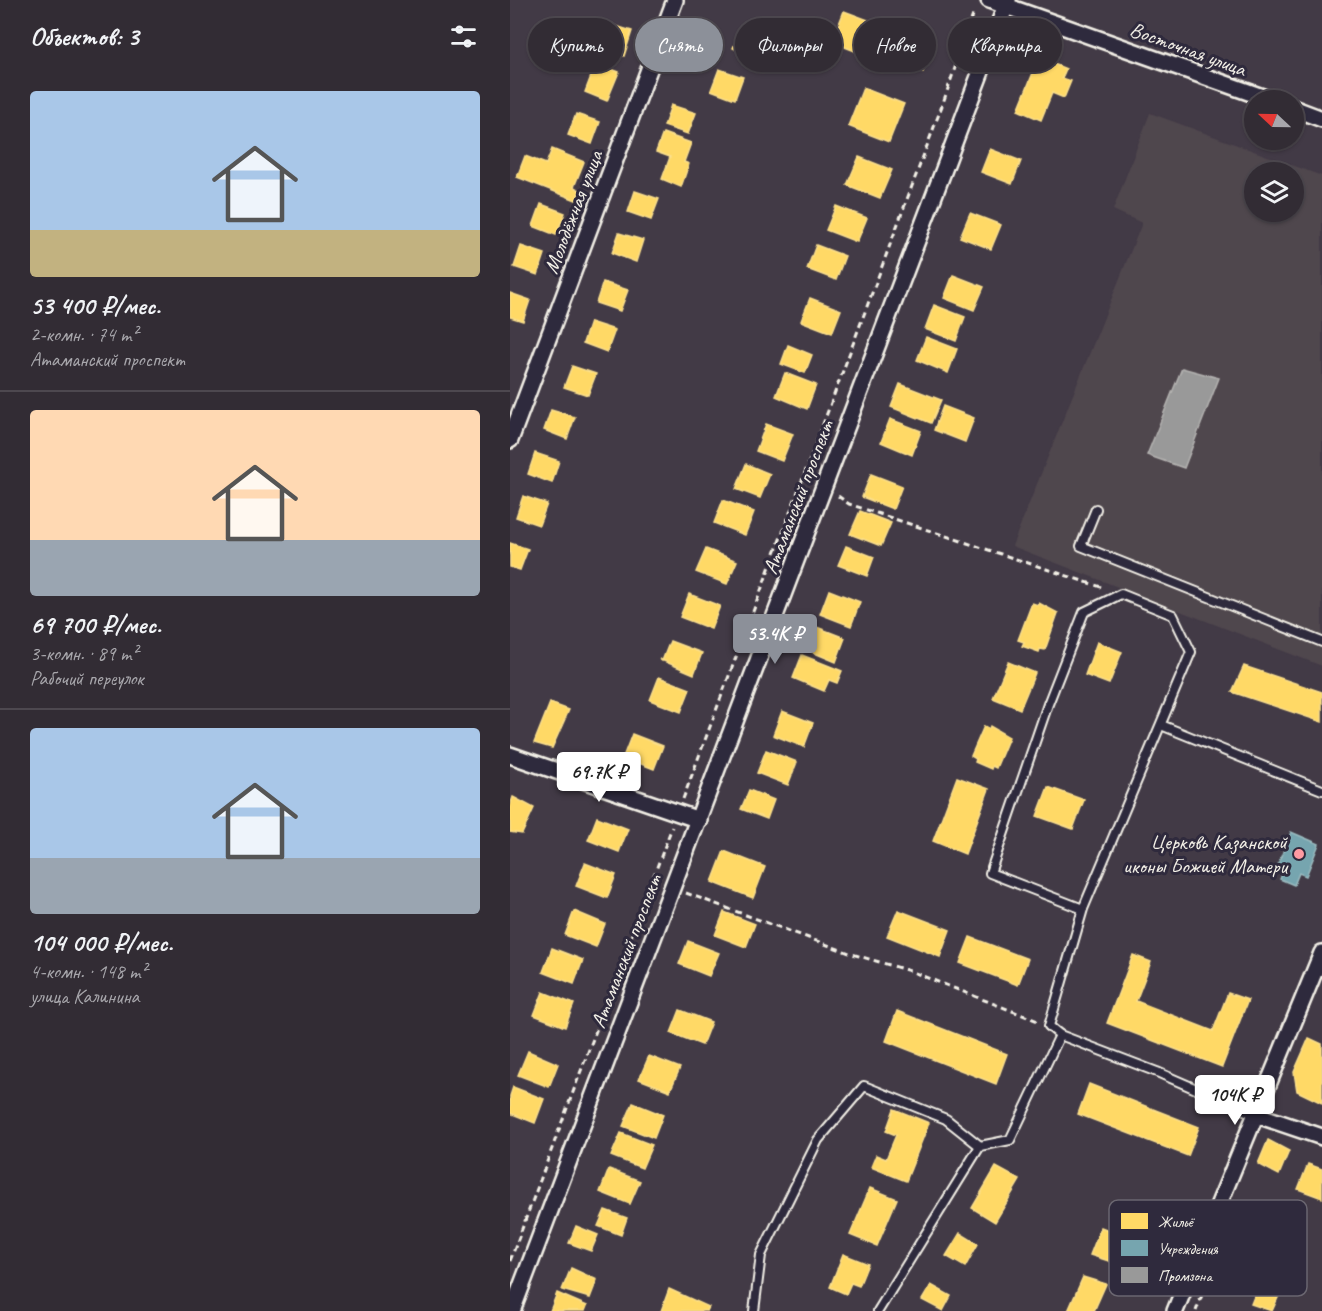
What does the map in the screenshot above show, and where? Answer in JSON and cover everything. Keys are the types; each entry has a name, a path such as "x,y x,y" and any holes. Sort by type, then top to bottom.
{"street":[{"name":"Молодёжная улица","path":"510,440 675,0"},
{"name":"Восточная улица","path":"989,0 1007,3 1244,90"},
{"name":"Атаманский проспект","path":"512,1311 1007,3"},
{"path":"1304,112 1322,119"},
{"path":"510,755 699,820"},
{"path":"1221,1200 1322,953"},
{"path":"1257,1115 1322,1137"},
{"path":"1175,1311 1181,1296"}],"lane":[{"path":"1096,509 1081,546 1322,642"},
{"path":"1083,909 990,873 1048,704 1084,612 1121,594 1173,615 1191,652 1083,909 1049,1026 1060,1035 1157,1072 1257,1115"},
{"path":"1161,725 1322,790"},
{"path":"878,1311 980,1146 1010,1140 1060,1035"},
{"path":"754,1311 761,1255 818,1140 864,1086 946,1119 980,1146"}],"path":[{"path":"510,1261 943,103 973,15"},
{"path":"825,486 849,504 1121,594"},
{"path":"673,888 852,954 910,970 1049,1026"}],"shaded area":[{"path":"1150,113 1244,147 1244,150 1251,150 1284,162 1244,162 1244,222 1304,222 1304,169 1322,176 1322,666 1012,546 1142,223 1113,210"}],"building: Жильё":[{"path":"844,11 863,18 854,18 854,51 842,46 841,18"},
{"path":"623,28 632,31 623,56"},
{"path":"1062,67 1066,69 1062,78 1071,81 1064,98 1052,93 1041,120 1018,110 1033,72 1062,72"},
{"path":"723,70 743,77 735,99 711,90 718,72"},
{"path":"593,72 619,72 607,101 585,92"},
{"path":"863,88 904,104 889,142 848,126"},
{"path":"671,105 696,113 688,134 664,126"},
{"path":"576,114 600,122 592,144 568,135"},
{"path":"663,133 691,143 684,162 689,164 681,187 662,179 670,157 656,152"},
{"path":"552,149 584,162 574,187 580,190 576,200 517,177 525,156 546,164"},
{"path":"990,149 1021,161 1012,184 981,172"},
{"path":"859,157 892,170 880,198 847,185"},
{"path":"635,191 659,199 651,220 628,212"},
{"path":"541,204 565,213 556,235 533,226"},
{"path":"836,206 867,218 857,242 826,230"},
{"path":"970,213 1001,225 991,249 960,237"},
{"path":"619,233 643,240 636,262 612,253"},
{"path":"816,245 845,256 836,280 807,269"},
{"path":"521,246 545,254 538,275 514,267"},
{"path":"953,275 984,287 974,310 944,298"},
{"path":"603,282 628,290 620,311 596,303"},
{"path":"510,293 530,300 523,321 510,317"},
{"path":"810,298 841,310 832,333 801,321"},
{"path":"934,305 965,317 956,341 925,329"},
{"path":"590,322 615,330 607,352 583,343"},
{"path":"926,337 957,349 948,373 917,360"},
{"path":"788,345 812,355 805,373 781,364"},
{"path":"572,366 596,374 588,395 564,387"},
{"path":"785,373 816,385 807,409 776,396"},
{"path":"900,384 941,400 931,423 891,407"},
{"path":"943,406 974,418 965,442 934,430"},
{"path":"551,410 575,417 567,439 544,430"},
{"path":"890,419 921,431 912,455 881,442"},
{"path":"766,424 793,434 782,461 756,451"},
{"path":"535,453 559,461 552,483 528,474"},
{"path":"746,464 770,474 760,498 736,489"},
{"path":"871,474 902,486 893,509 862,497"},
{"path":"523,496 547,504 539,525 516,517"},
{"path":"723,500 754,512 745,535 714,523"},
{"path":"860,511 891,523 881,546 850,534"},
{"path":"510,543 528,549 520,570 510,567"},
{"path":"846,546 874,557 867,576 838,565"},
{"path":"706,549 737,561 727,584 696,572"},
{"path":"829,590 860,602 851,626 820,614"},
{"path":"689,594 720,606 711,629 680,617"},
{"path":"1032,603 1038,605 1039,603 1058,613 1045,650 1040,649 1039,652 1022,646 1024,642 1018,640"},
{"path":"814,626 845,638 836,662 805,649"},
{"path":"670,641 702,653 694,674 662,660"},
{"path":"1097,642 1122,652 1109,684 1085,675"},
{"path":"802,655 842,671 837,683 829,680 824,691 793,678"},
{"path":"1008,662 1035,673 1020,709 993,698"},
{"path":"1244,666 1322,692 1322,722 1232,692"},
{"path":"659,677 690,689 681,712 650,700"},
{"path":"550,703 569,710 552,748 534,743"},
{"path":"782,711 813,723 804,747 773,735"},
{"path":"984,726 989,729 990,726 1009,737 996,768 992,766 991,769 975,762 976,759 971,756"},
{"path":"632,734 663,746 654,769 623,757"},
{"path":"766,750 797,762 788,785 757,773"},
{"path":"957,777 989,789 965,854 933,841"},
{"path":"1048,787 1084,800 1073,829 1037,816"},
{"path":"749,790 774,800 767,819 741,809"},
{"path":"513,797 534,808 522,834 510,832 510,806"},
{"path":"597,817 628,829 619,852 588,840"},
{"path":"724,851 765,867 753,898 712,882"},
{"path":"585,863 616,875 607,898 576,886"},
{"path":"898,910 950,930 940,957 887,936"},
{"path":"574,911 605,924 596,947 565,935"},
{"path":"724,912 755,924 746,947 715,935"},
{"path":"970,937 1028,959 1018,985 960,963"},
{"path":"688,941 719,953 709,976 679,964"},
{"path":"552,948 583,960 574,984 543,972"},
{"path":"1133,955 1151,962 1136,1001 1213,1031 1228,993 1248,1000 1222,1067 1107,1023"},
{"path":"543,992 574,1004 565,1027 534,1015"},
{"path":"680,1010 711,1022 702,1045 671,1033"},
{"path":"897,1011 1007,1054 996,1084 886,1041"},
{"path":"1309,1038 1322,1044 1322,1103 1297,1091 1294,1072"},
{"path":"528,1051 558,1064 549,1087 518,1075"},
{"path":"649,1056 680,1068 670,1091 639,1079"},
{"path":"1089,1084 1199,1127 1188,1156 1078,1114"},
{"path":"513,1087 544,1099 535,1123 510,1113 510,1096"},
{"path":"633,1103 663,1115 654,1138 623,1126"},
{"path":"894,1109 929,1123 906,1181 871,1167 876,1155 886,1159 896,1135 886,1131"},
{"path":"621,1133 652,1145 642,1168 611,1156"},
{"path":"1268,1140 1289,1151 1279,1175 1258,1164"},
{"path":"1308,1164 1322,1169 1322,1198 1298,1189"},
{"path":"996,1167 1020,1180 995,1222 972,1208"},
{"path":"609,1169 640,1181 630,1204 600,1192"},
{"path":"870,1188 897,1199 877,1246 850,1235"},
{"path":"605,1210 627,1218 621,1235 598,1226"},
{"path":"576,1226 598,1235 591,1251 569,1243"},
{"path":"1101,1227 1109,1230 1109,1261 1090,1255"},
{"path":"960,1233 978,1244 965,1267 946,1256"},
{"path":"843,1254 868,1264 859,1286 851,1283 846,1294 830,1287"},
{"path":"571,1268 597,1280 590,1298 562,1290"},
{"path":"1083,1277 1106,1284 1094,1311 1068,1311"},
{"path":"931,1285 951,1296 943,1311 922,1300"},
{"path":"669,1289 709,1307 707,1311 661,1311"},
{"path":"557,1293 587,1306 585,1311 550,1311"},
{"path":"1254,1296 1279,1296 1272,1311 1251,1304"}],"building: Учреждения":[{"name":"Церковь Казанской иконы Божией Матери","path":"1291,832 1319,844 1306,876 1299,873 1294,885 1280,879 1285,867 1278,864"}],"building: Промзона":[{"path":"1182,368 1219,378 1184,468 1147,455"}],"place":[{"name":"Церковь Казанской иконы Божией Матери","path":"1299,854"}]}
